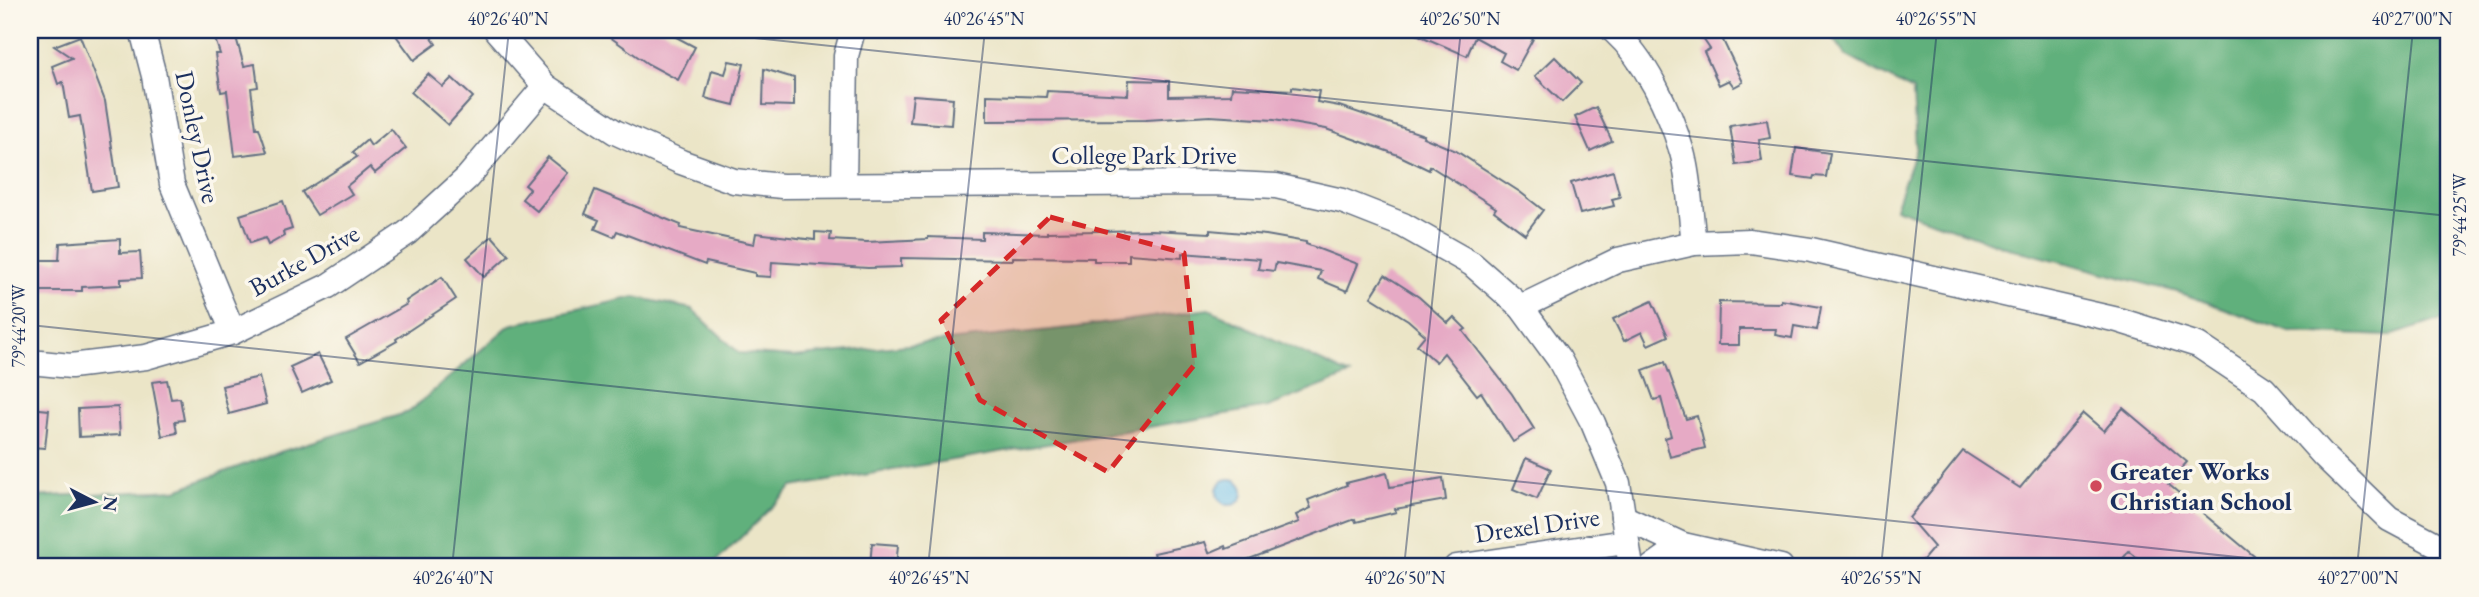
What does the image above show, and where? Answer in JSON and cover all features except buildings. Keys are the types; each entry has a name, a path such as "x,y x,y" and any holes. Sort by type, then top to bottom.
{"street":[{"name":"Donley Drive","path":"142,30 154,76 172,184 233,332"},
{"name":"College Park Drive","path":"496,30 545,86 615,132 681,162 734,181 782,186 1214,183 1276,186 1342,201 1403,225 1472,264 1521,307 1559,359 1593,423 1618,483 1630,567"},
{"path":"844,186 846,56 853,30"},
{"path":"1613,30 1644,68 1665,107 1682,154 1695,243"},
{"name":"Burke Drive","path":"30,362 71,366 146,357 233,332 328,286 407,233 467,178 545,86"},
{"path":"1521,307 1618,260 1695,243 1750,241 1799,248 2081,311 2198,345 2264,389 2324,456 2389,519 2449,551"},
{"path":"1623,517 1683,545 1781,567"},
{"name":"Drexel Drive","path":"1457,567 1626,542"},
{"path":"1652,567 1683,545"}],"highlighted area":[{"path":"1050,217 1184,253 1195,364 1108,472 980,400 941,320"}],"green space":[{"path":"1827,30 2449,30 2449,317 2390,336 2289,332 2181,293 2005,247 1895,208 1916,148 1913,91 1845,55"},
{"path":"635,297 692,309 739,353 793,357 1079,327 1209,309 1350,375 1268,407 792,487 714,567 30,567 30,497 176,490 270,455 409,412 510,325"}],"water":[{"path":"1230,479 1239,483 1243,492 1239,501 1230,505 1221,501 1217,492 1221,483"}],"place":[{"name":"Greater Works Christian School","path":"2096,486"}]}
